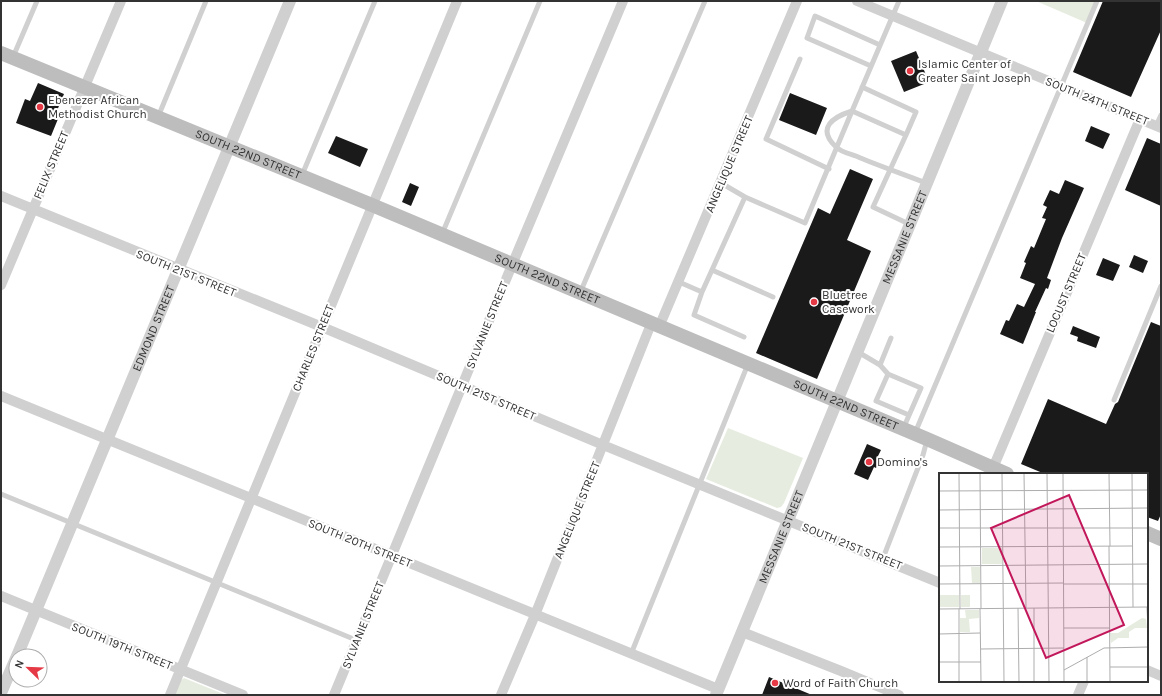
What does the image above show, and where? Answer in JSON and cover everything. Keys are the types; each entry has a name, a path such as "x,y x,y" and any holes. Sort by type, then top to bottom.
{"main road":[{"name":"SOUTH 22ND STREET","path":"7,55 84,88 442,234 580,294 1005,473"},
{"path":"1148,533 1161,539"}],"street":[{"name":"FELIX STREET","path":"1,285 121,1"},
{"name":"EDMOND STREET","path":"20,648 290,1"},
{"name":"CHARLES STREET","path":"170,695 457,1"},
{"name":"SYLVANIE STREET","path":"334,695 623,1"},
{"name":"ANGELIQUE STREET","path":"501,695 535,615 602,445 655,325 678,282 797,1"},
{"name":"SOUTH 24TH STREET","path":"857,1 1159,127"},
{"name":"MESSANIE STREET","path":"717,692 1002,1"},
{"name":"LOCUST STREET","path":"993,468 1140,119"},
{"name":"SOUTH 21ST STREET","path":"1,196 32,210 322,327 602,445 939,583"},
{"name":"SOUTH 20TH STREET","path":"1,396 631,654 717,692"},
{"name":"SOUTH 19TH STREET","path":"1,596 243,695"},
{"path":"742,632 899,695"},
{"path":"1148,670 1161,676"},
{"name":"EDMOND STREET","path":"1,694 8,677"},
{"path":"1078,695 1084,682"}],"lane":[{"path":"7,55 37,1"},
{"path":"158,118 206,1"},
{"path":"301,176 375,1"},
{"path":"442,234 540,1"},
{"path":"580,294 705,1"},
{"path":"720,184 745,197 805,222 829,169 899,1"},
{"path":"915,434 1097,1"},
{"path":"871,66 807,38 815,16 880,45"},
{"path":"800,59 766,139 829,169"},
{"path":"862,87 916,112 874,207 909,224"},
{"path":"906,135 852,111 839,115 829,125 827,131 828,137 837,148 890,171 907,175 926,183"},
{"path":"1159,127 1161,115"},
{"path":"744,337 694,315 702,292 745,197"},
{"path":"712,270 773,297"},
{"path":"678,282 702,292"},
{"path":"1114,400 1161,286"},
{"path":"880,365 891,338"},
{"path":"857,351 880,365 888,374 921,388 909,415 923,455 885,553 881,558"},
{"path":"631,654 748,364"},
{"path":"888,374 876,401 909,415"},
{"path":"1,494 356,640"},
{"path":"1,694 5,695"}],"shaded area":[{"path":"1036,1 1097,1 1087,23"},
{"path":"728,428 803,458 781,507 777,508 706,479"},
{"path":"184,678 226,695 174,695 180,681"}],"building":[{"path":"1103,1 1161,1 1161,30 1131,97 1073,72"},
{"name":"Islamic Center of Greater Saint Joseph","path":"916,51 929,82 904,92 891,61"},
{"name":"Ebenezer African Methodist Church","path":"38,83 64,94 56,113 60,114 51,136 16,123 25,99 30,101"},
{"path":"790,93 827,108 816,135 779,120"},
{"path":"1091,126 1110,134 1103,149 1085,141"},
{"path":"336,136 368,149 360,167 328,153"},
{"path":"1147,138 1161,144 1161,206 1125,190"},
{"name":"Bluetree Casework","path":"850,169 873,179 847,240 871,251 817,379 756,353 818,208 830,214"},
{"path":"1065,180 1084,188 1062,238 1047,278 1051,280 1048,289 1046,288 1035,312 1023,344 1000,334 1006,320 1009,321 1017,304 1024,307 1035,284 1020,278 1026,263 1024,262 1031,246 1034,248 1046,219 1042,218 1047,207 1043,205 1050,190 1059,194"},
{"path":"410,183 419,187 411,206 402,202"},
{"path":"1134,255 1148,261 1143,273 1129,267"},
{"path":"1103,258 1120,265 1113,281 1096,275"},
{"path":"1151,322 1161,326 1161,514 1158,521 1148,517 1148,473 1043,473 1021,464 1048,399 1106,424 1115,404 1118,402"},
{"path":"1073,326 1100,337 1096,348 1077,341 1078,337 1070,334"},
{"name":"Domino's","path":"867,444 881,450 878,456 881,457 868,480 854,474"},
{"name":"Word of Faith Church","path":"769,677 812,695 762,695"}],"place":[{"name":"Islamic Center of Greater Saint Joseph","path":"910,71"},
{"name":"Ebenezer African Methodist Church","path":"40,107"},
{"name":"Bluetree Casework","path":"814,302"},
{"name":"Domino's","path":"869,462"},
{"name":"Word of Faith Church","path":"775,683"}]}
